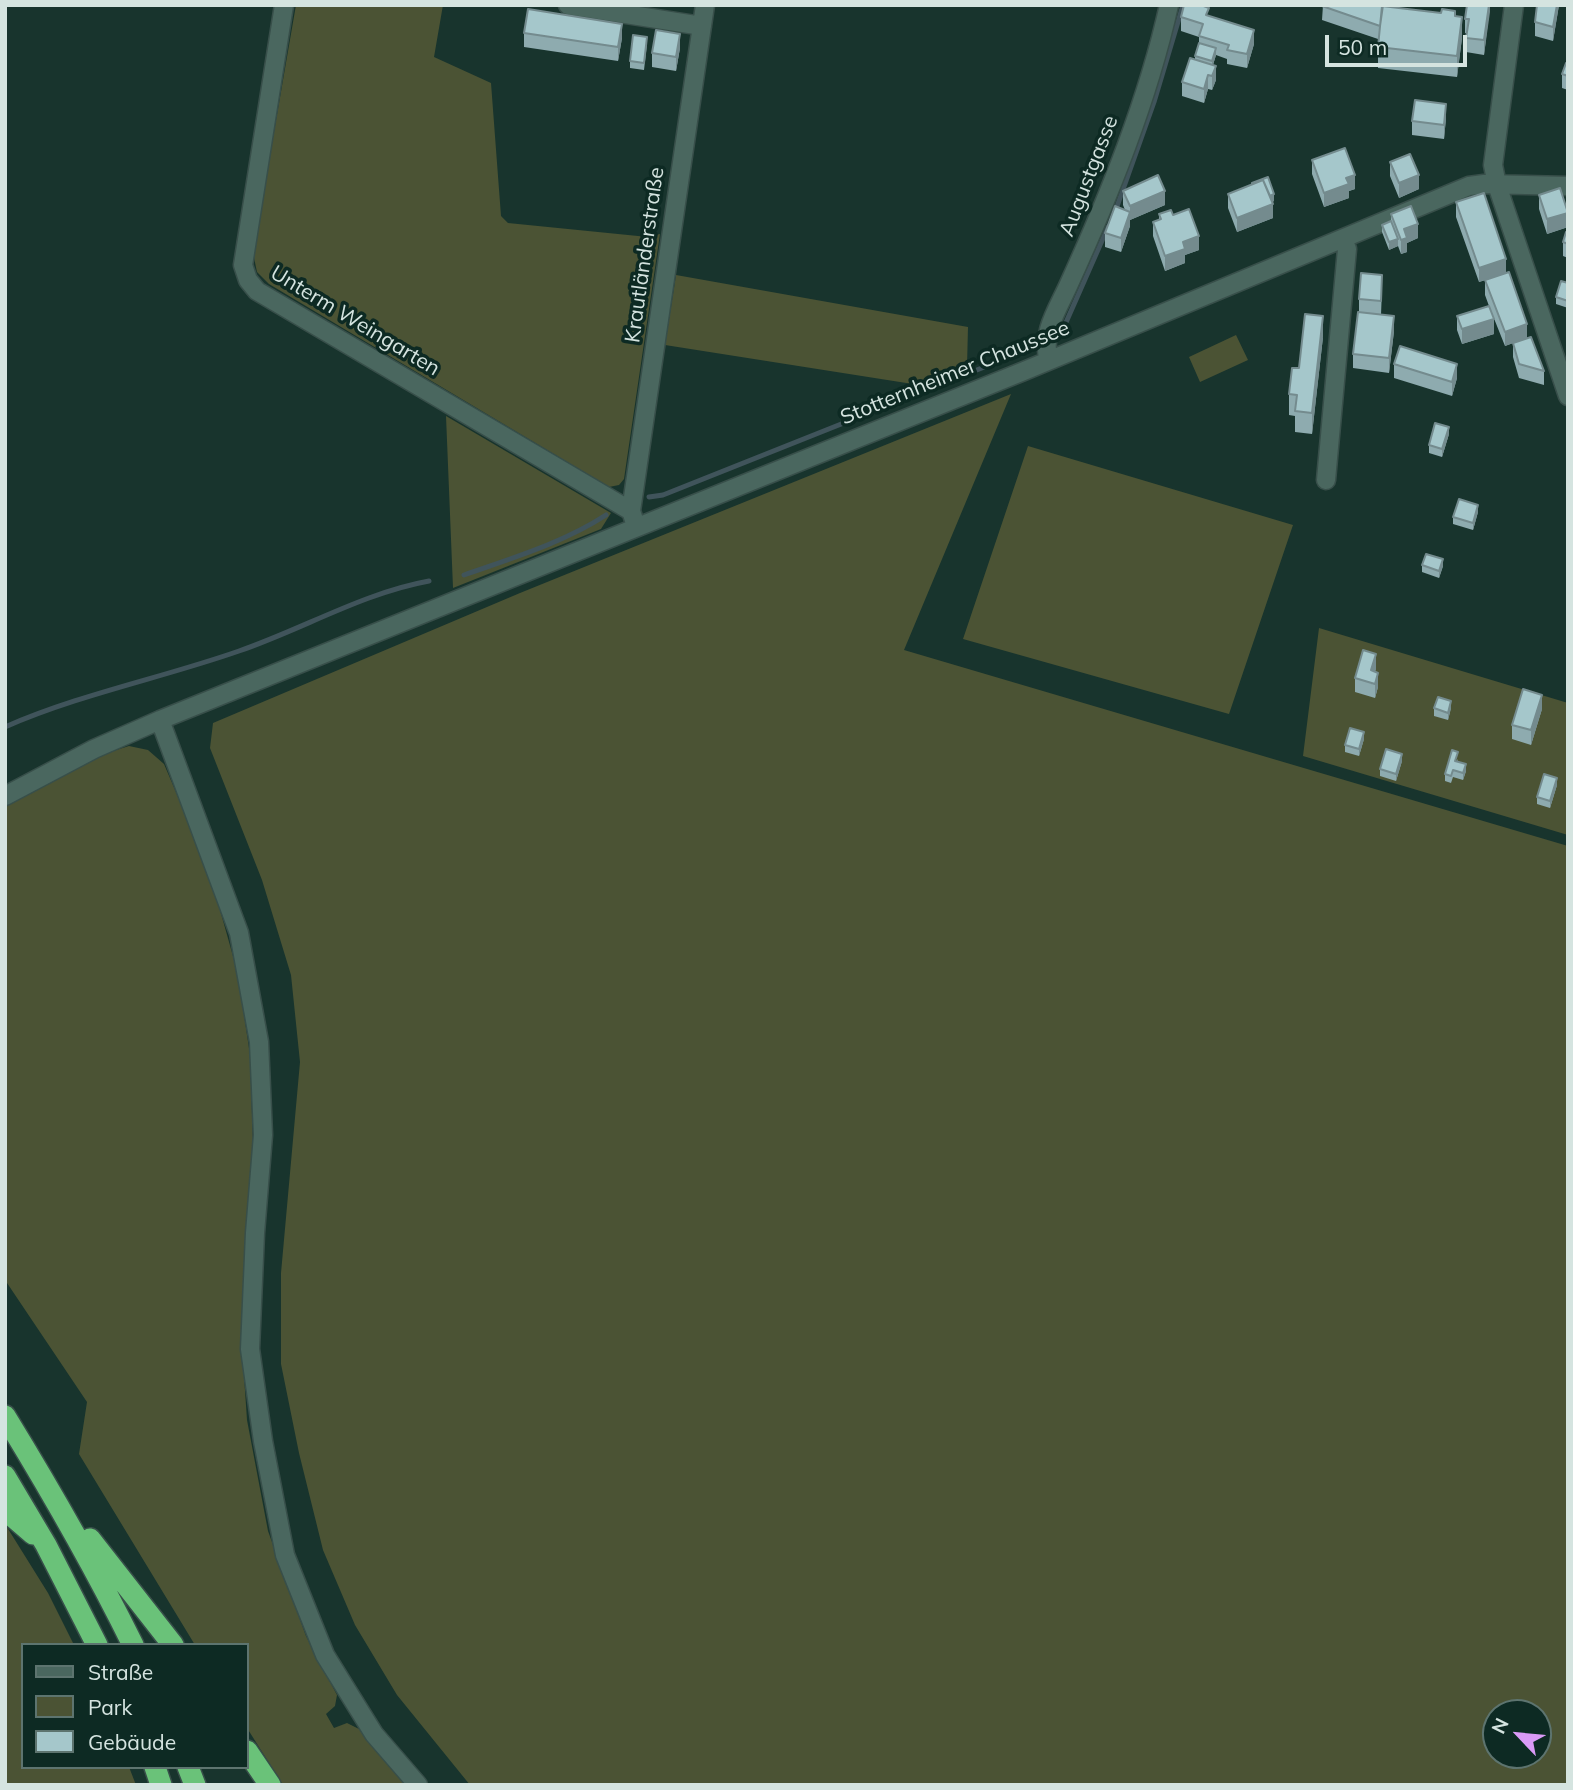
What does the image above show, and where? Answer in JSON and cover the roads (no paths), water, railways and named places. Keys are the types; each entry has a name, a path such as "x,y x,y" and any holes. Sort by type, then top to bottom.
{"highway":[{"path":"5,1416 54,1494 132,1643"},
{"path":"5,1476 46,1545 96,1643"},
{"path":"54,1494 171,1643"},
{"path":"5,1510 46,1545"},
{"path":"248,1752 270,1785"}],"street":[{"name":"Unterm Weingarten","path":"284,5 243,265 248,280 257,291 634,519"},
{"path":"568,5 702,26"},
{"name":"Krautländerstraße","path":"634,519 705,5"},
{"name":"Augustgasse","path":"1049,360 1046,351 1048,330 1090,238 1138,110 1170,5"},
{"path":"1514,5 1493,165 1497,185 1568,396"},
{"name":"Stotternheimer Chaussee","path":"5,796 94,749 583,548 634,519 1049,360 1469,186 1568,186"},
{"path":"1325,480 1347,249 1343,239"},
{"path":"160,720 239,933 259,1042 263,1135 250,1349 263,1441 285,1555 325,1655 374,1734 418,1785"}],"waterway":[{"path":"1115,212 1154,102 1183,5"},
{"path":"1060,336 1108,227"},
{"path":"649,497 663,495 1027,350"},
{"path":"464,575 555,542 606,515"},
{"path":"5,727 62,705 210,661 380,594 429,581"}]}
